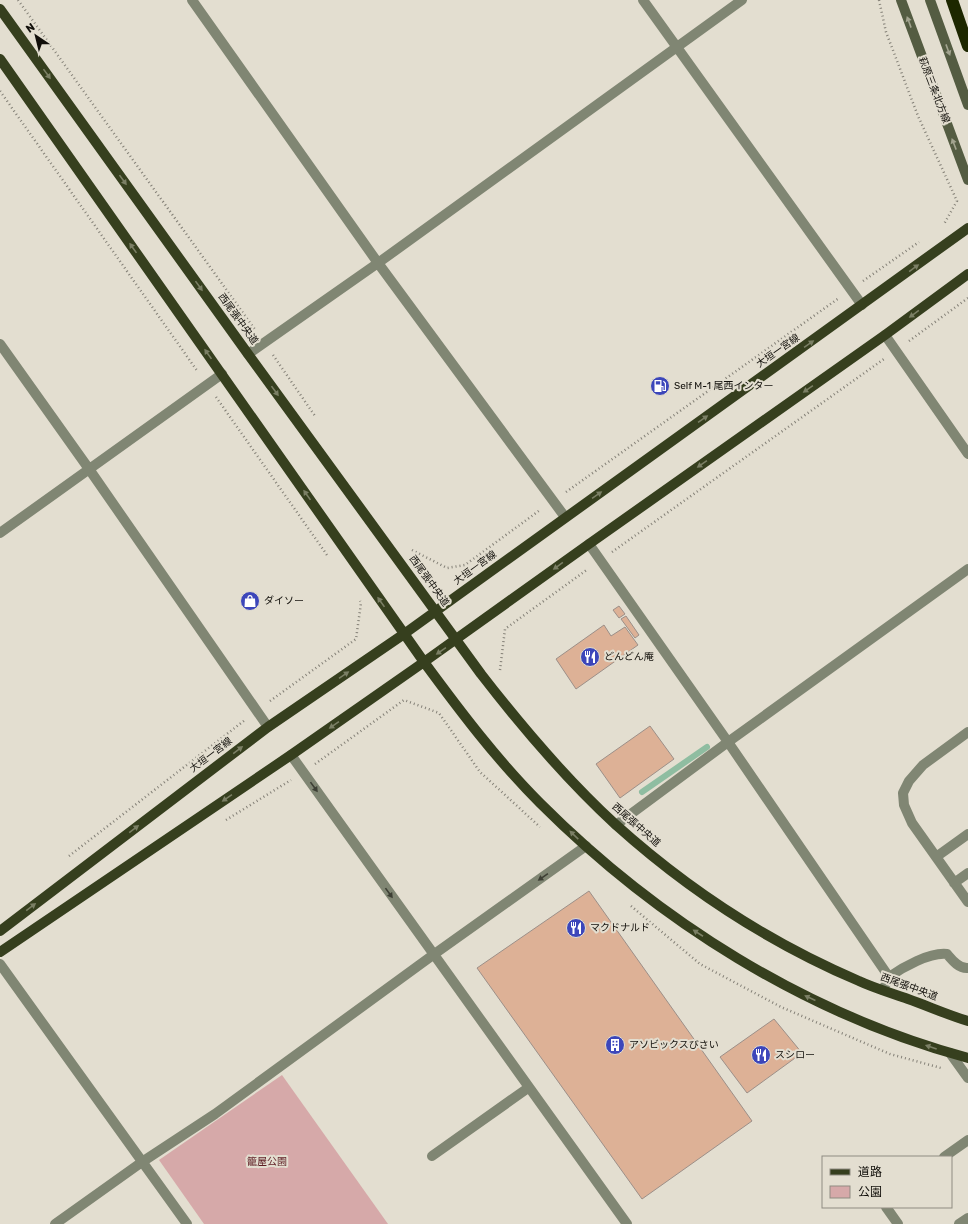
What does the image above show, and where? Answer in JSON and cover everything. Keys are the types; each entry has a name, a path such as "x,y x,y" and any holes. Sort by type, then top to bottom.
{"highway":[{"path":"952,0 968,46"}],"main road":[{"name":"萩原三条北方線","path":"901,0 968,180"},
{"path":"930,0 968,105"},
{"name":"西尾張中央道","path":"0,9 248,354 481,674 515,718 582,792 616,825 679,875 716,902 766,934 813,960 860,982 968,1021"},
{"path":"0,59 424,662 459,709 539,802 586,846 646,896 694,930 750,966 791,989 840,1012 894,1034 968,1058"},
{"name":"大垣一宮線","path":"0,931 268,727 404,634 565,517 862,306 968,228"},
{"path":"0,952 291,755 456,640 885,335 968,274"}],"street":[{"path":"192,0 378,263 565,517"},
{"path":"643,0 862,306"},
{"path":"248,354 378,263 742,0"},
{"path":"885,335 968,454"},
{"path":"0,344 89,469 268,727"},
{"path":"0,533 222,374"},
{"path":"590,544 889,977"},
{"path":"616,825 728,742 968,569"},
{"path":"968,732 923,765 909,781 903,793 904,805 912,823 968,902"},
{"path":"291,755 528,1088 627,1224"},
{"path":"936,857 968,834"},
{"path":"55,1224 142,1162 215,1114 433,955 586,846"},
{"path":"954,883 968,873"},
{"path":"883,990 889,977 905,966 940,953 947,954 964,969 968,968"},
{"path":"0,964 187,1224"},
{"path":"950,1053 968,1078"},
{"path":"432,1156 528,1088"},
{"path":"945,1156 968,1140"},
{"path":"887,1208 898,1224"},
{"path":"959,1224 968,1218"}],"path":[{"path":"18,0 264,342 317,419"},
{"path":"880,0 886,32 915,109 957,201 945,223 939,227"},
{"path":"0,91 329,558"},
{"path":"408,545 413,551 447,568 465,564 920,241"},
{"path":"503,675 499,669 505,629 968,298"},
{"path":"69,856 257,711 356,639 361,603 356,596"}],"green space":[{"name":"籠屋公園","path":"282,1075 388,1224 204,1224 159,1160"}],"building":[{"path":"619,606 625,614 619,618 613,610"},
{"path":"626,616 639,635 635,638 621,619"},
{"name":"どんどん庵","path":"604,625 611,636 625,627 638,645 576,689 556,659"},
{"path":"650,726 674,759 620,798 596,764"},
{"name":"アソビックスびさい","path":"589,891 752,1121 642,1199 477,968"},
{"name":"スシロー","path":"774,1019 802,1053 747,1093 720,1057"}],"waterway":[{"path":"642,792 707,747"}],"place":[{"name":"Self M-1 尾西インター","path":"660,386"},
{"name":"ダイソー","path":"250,601"},
{"name":"どんどん庵","path":"590,657"},
{"name":"マクドナルド","path":"576,928"},
{"name":"アソビックスびさい","path":"615,1045"},
{"name":"スシロー","path":"761,1055"}]}
